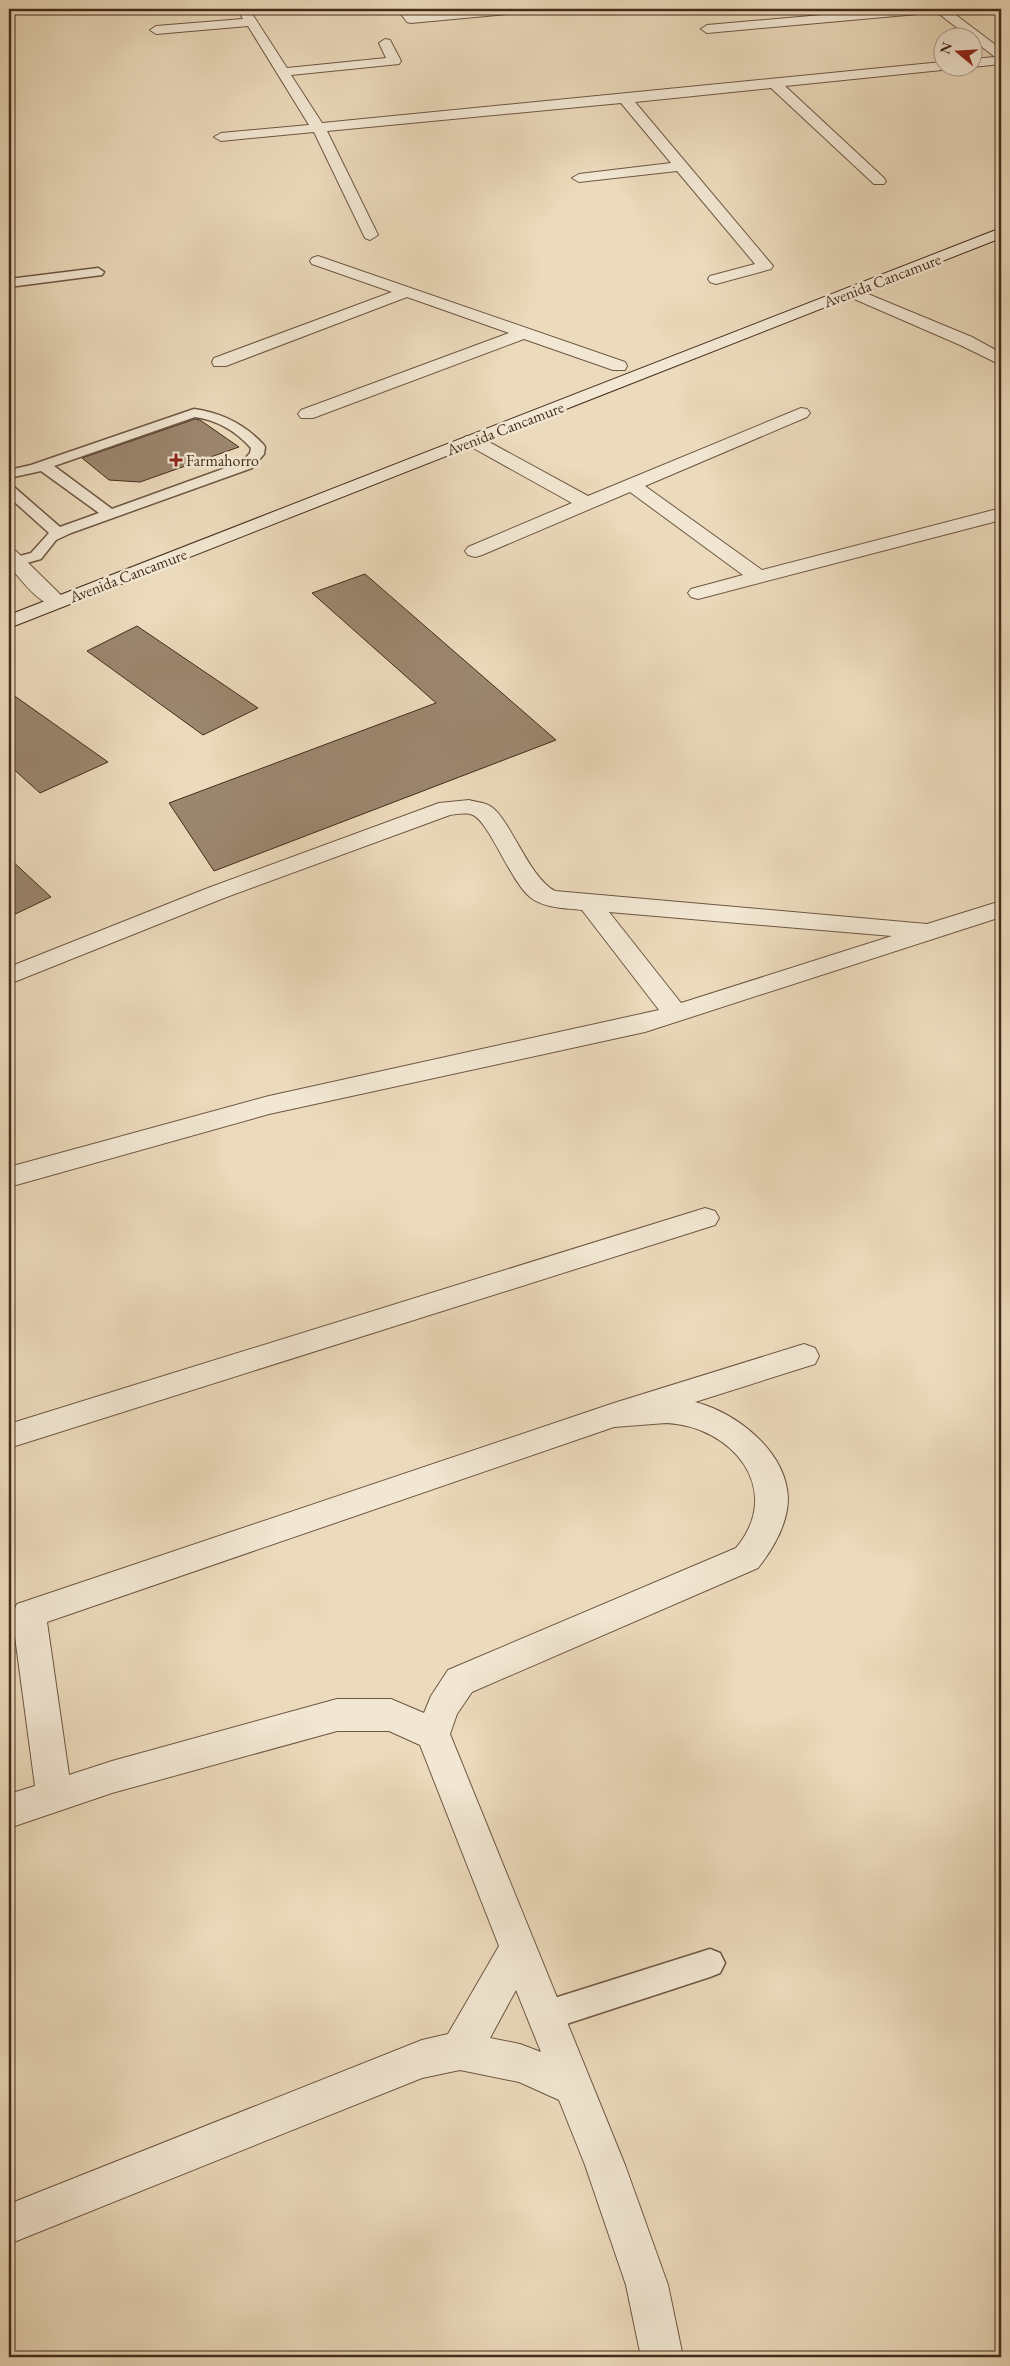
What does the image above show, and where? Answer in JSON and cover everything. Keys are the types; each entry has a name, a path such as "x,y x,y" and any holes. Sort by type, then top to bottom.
{"street":[{"path":"243,9 319,129 370,235"},
{"path":"403,9 411,19 517,9"},
{"path":"707,29 929,9"},
{"path":"940,9 1001,55"},
{"path":"156,30 251,22"},
{"path":"283,72 394,61 386,43"},
{"path":"982,62 1001,60"},
{"path":"221,137 624,100 932,67"},
{"path":"775,84 879,181"},
{"path":"624,100 764,266 716,278"},
{"path":"579,178 680,166"},
{"name":"Avenida Cancamure","path":"164,543 1001,218"},
{"name":"Avenida Cancamure","path":"9,603 54,592 472,440 1001,233"},
{"path":"318,260 619,366"},
{"path":"220,362 407,292"},
{"path":"851,292 966,341 1001,360"},
{"path":"307,414 524,333"},
{"path":"475,551 801,413"},
{"path":"472,440 586,503"},
{"path":"631,484 760,578"},
{"path":"698,593 1001,514"},
{"path":"11,560 54,592"},
{"name":"Avenida Cancamure","path":"9,622 54,592"},
{"path":"9,976 216,893 447,808 469,807 482,810 492,822 526,877 538,892 549,898 589,903 932,931"},
{"path":"589,903 675,1013"},
{"path":"9,1177 269,1105 645,1023 1001,908"},
{"path":"9,1436 705,1218"},
{"path":"54,1796 28,1614 614,1415 804,1356"},
{"path":"614,1415 659,1410 697,1415 721,1424 740,1438 755,1457 768,1479 772,1498 760,1542 747,1558 460,1681 444,1707 433,1734 605,2166 647,2286 662,2357"},
{"path":"9,1811 112,1777 337,1715 391,1715 433,1734"},
{"path":"460,2051 488,2005 518,1948"},
{"path":"9,2224 422,2059 460,2051 520,2064 573,2086"}],"lane":[{"path":"9,284 98,272"},
{"path":"9,474 43,465 194,413 214,415 252,439 258,447 257,454 247,465 58,533 51,537 36,556 11,560"},
{"path":"43,465 111,515"},
{"path":"9,490 58,533"},
{"path":"545,2016 710,1962"}],"building":[{"name":"Farmahorro","path":"195,419 200,420 239,447 140,482 109,480 82,458"},
{"path":"365,574 556,740 214,871 169,803 436,703 312,593"},
{"path":"137,626 258,708 203,735 87,651"},
{"path":"9,692 108,762 40,793 9,765"},
{"path":"9,858 51,897 9,917"}],"place":[{"name":"Farmahorro","path":"176,460"}]}
